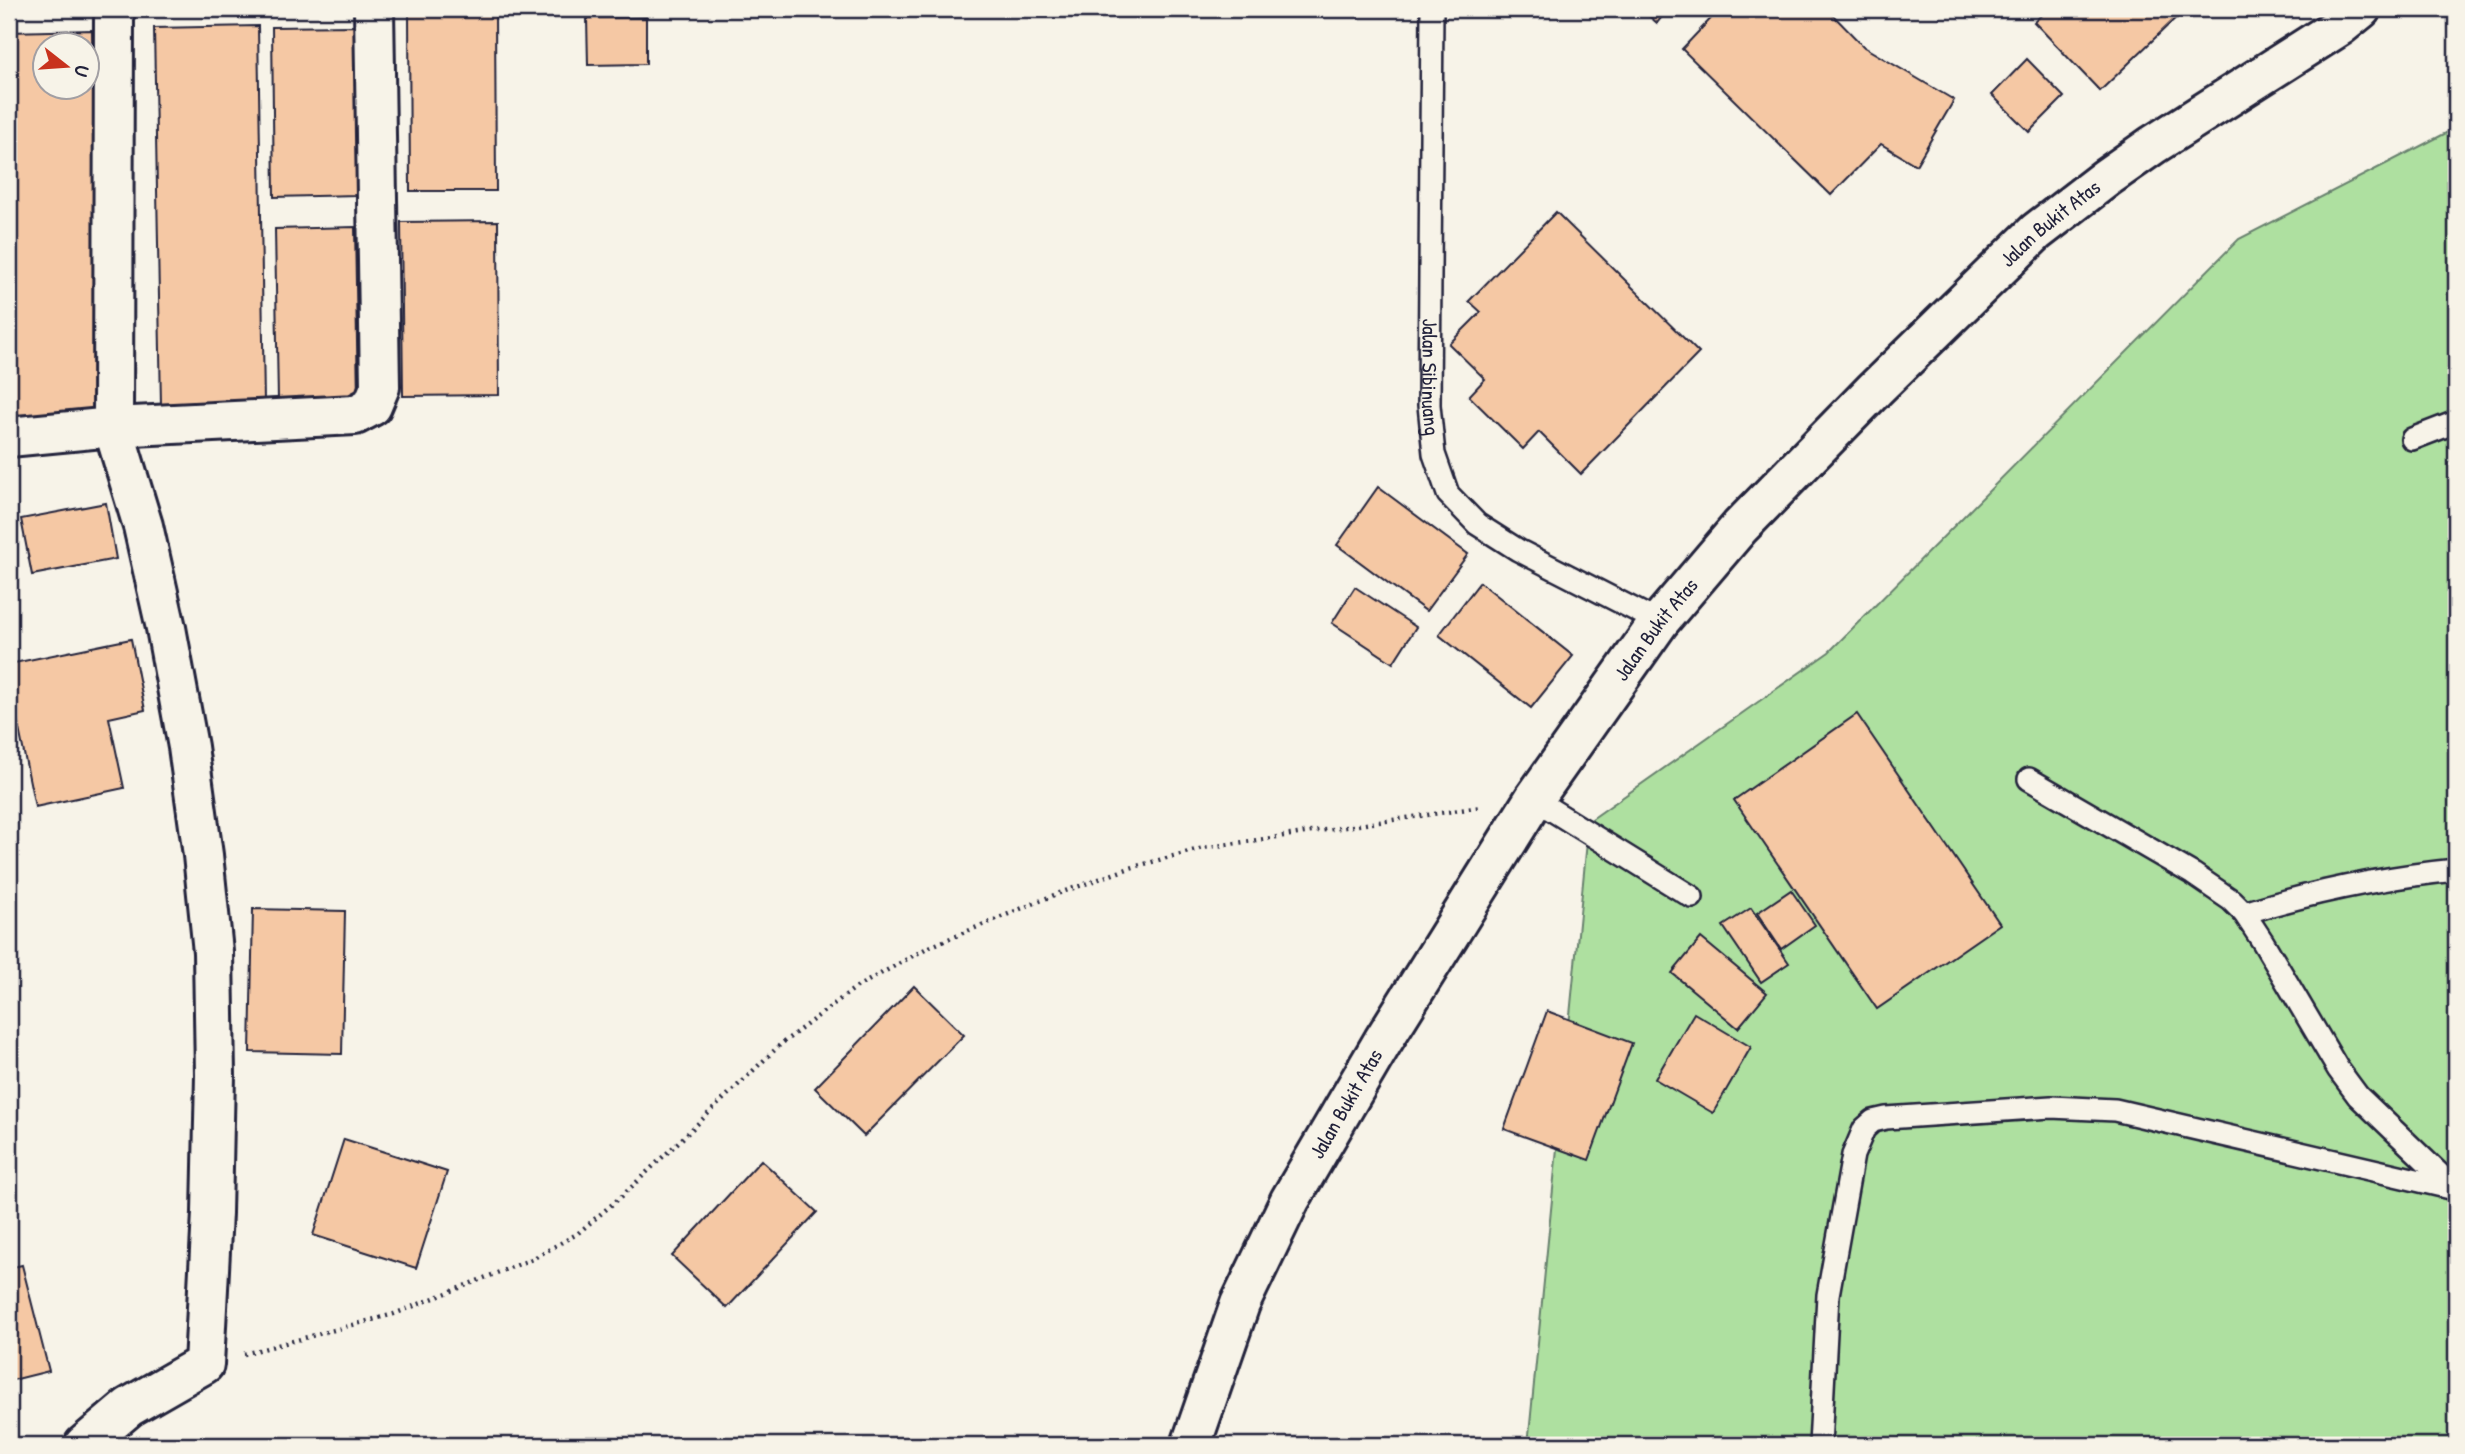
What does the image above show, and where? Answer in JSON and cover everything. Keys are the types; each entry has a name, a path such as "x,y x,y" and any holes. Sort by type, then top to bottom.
{"street":[{"path":"84,1445 129,1407 204,1364 213,1199 214,952 203,855 188,747 166,628 143,526 113,427 114,9"},
{"path":"9,437 113,427 355,415 372,406 380,387 374,9"},
{"name":"Jalan Bukit Atas","path":"1191,1445 1240,1304 1290,1200 1383,1041 1534,799 1659,622 1740,527 1875,389 2036,232 2143,152 2340,26 2361,9"}],"lane":[{"name":"Jalan Sibinuang","path":"1432,9 1429,405 1433,454 1448,494 1478,524 1518,550 1659,622"},
{"path":"2412,439 2456,422"},
{"path":"2029,779 2193,874 2223,894 2244,913 2338,1069 2358,1097 2455,1189"},
{"path":"1534,799 1692,897"},
{"path":"2244,913 2297,897 2345,887 2456,870"},
{"path":"1820,1445 1828,1295 1835,1250 1853,1156 1864,1129 1874,1121 2050,1107 2115,1110 2455,1189"}],"path":[{"path":"204,1364 394,1314 532,1259 577,1234 622,1196 780,1044 855,988 927,948 1066,890 1130,868 1203,848 1534,799"}],"green space":[{"path":"2456,128 2456,1445 1528,1445 1589,821 1829,652 2239,239"}],"building":[{"path":"1641,9 1668,9 1657,23"},
{"path":"1720,9 1827,9 1864,47 1954,100 1916,165 1881,144 1831,195 1682,49"},
{"path":"2048,9 2185,9 2100,91 2034,22"},
{"path":"495,12 496,191 410,191 409,13"},
{"path":"646,17 646,64 588,65 587,18"},
{"path":"258,26 264,403 161,405 154,28"},
{"path":"354,26 357,195 274,197 272,27"},
{"path":"92,30 32,32 32,102 93,102 98,413 9,415 9,32"},
{"path":"2027,59 2064,97 2029,132 1992,95"},
{"path":"1556,212 1699,353 1581,474 1539,432 1523,449 1469,396 1485,379 1449,344 1481,312 1469,301"},
{"path":"498,221 499,395 403,396 401,222"},
{"path":"355,227 358,399 278,400 275,229"},
{"path":"1378,487 1468,554 1426,611 1337,545"},
{"path":"106,503 116,559 32,575 21,519"},
{"path":"1480,582 1573,656 1531,708 1439,635"},
{"path":"1355,587 1416,627 1393,663 1332,623"},
{"path":"131,639 145,710 109,718 124,788 35,807 9,680 9,664"},
{"path":"1857,714 2000,924 1877,1009 1734,800"},
{"path":"1791,890 1815,925 1781,949 1757,913"},
{"path":"1751,908 1789,963 1761,982 1723,926"},
{"path":"253,909 345,911 342,1054 250,1052"},
{"path":"1701,938 1767,993 1738,1028 1672,973"},
{"path":"914,986 964,1035 864,1136 815,1088"},
{"path":"1547,1011 1632,1043 1589,1160 1504,1129"},
{"path":"1694,1013 1751,1047 1713,1113 1655,1079"},
{"path":"344,1139 447,1172 416,1268 313,1235"},
{"path":"761,1160 817,1212 727,1308 672,1256"},
{"path":"22,1265 49,1371 9,1381 9,1268"},
{"path":"377,1438 381,1445 363,1445"}]}
